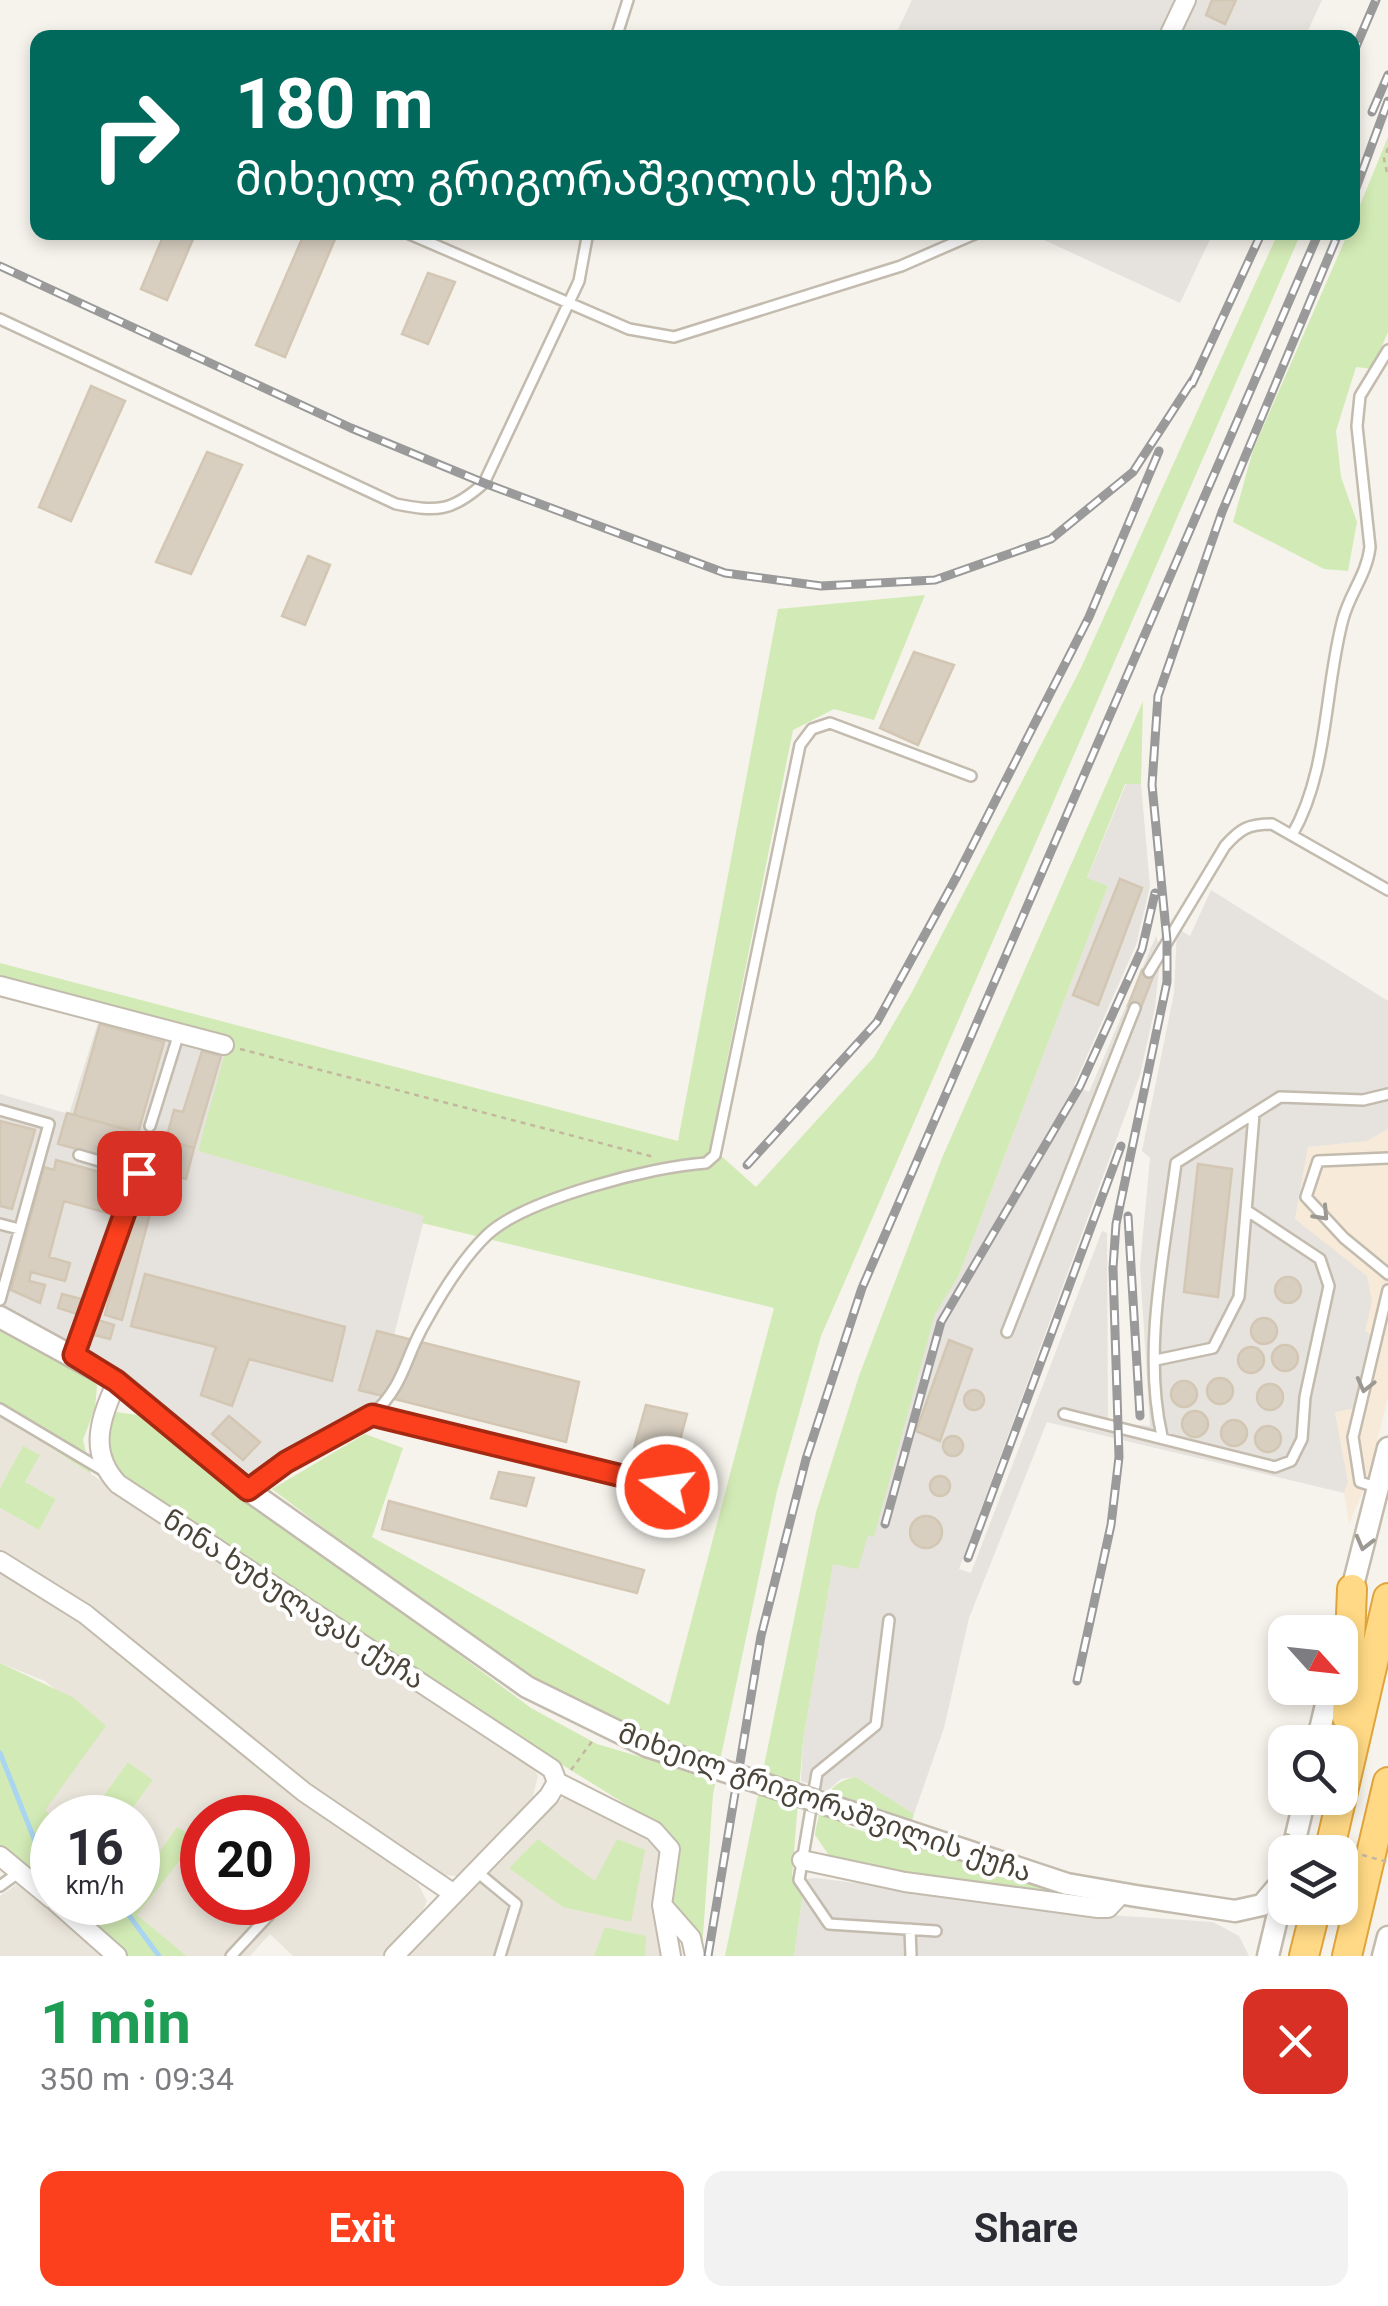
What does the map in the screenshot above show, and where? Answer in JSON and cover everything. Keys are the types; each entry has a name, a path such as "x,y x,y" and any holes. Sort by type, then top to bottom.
{"highway":[{"path":"1346,1725 1352,1588"},
{"path":"1358,1726 1388,1598"},
{"path":"1346,1956 1388,1782"},
{"path":"1304,1956 1312,1925"}],"street":[{"path":"1172,30 1186,0"},
{"path":"0,986 224,1045"},
{"name":"მიხეილ გრიგორაშვილის ქუჩა","path":"0,1316 116,1381 248,1490 527,1687 603,1727 647,1746 1067,1884 1235,1910"},
{"path":"106,1472 100,1454 99,1424 116,1381"},
{"path":"1346,1615 1388,1448"},
{"name":"ნინა ხუბულავას ქუჩა","path":"106,1472 118,1484 533,1755 552,1769 559,1783 654,1831 670,1849 662,1906 672,1956"},
{"path":"0,1561 85,1614 304,1792 454,1894"},
{"path":"394,1956 559,1783"},
{"path":"0,1856 30,1880"},
{"path":"802,1860 905,1882 1098,1908 1108,1908 1122,1893"},
{"path":"1235,1910 1262,1905 1268,1899"},
{"path":"662,1906 691,1938 695,1956"},
{"path":"1235,1910 1258,1926 1269,1954"},
{"path":"81,1925 117,1956"},
{"path":"1269,1954 1275,1925"},
{"path":"1384,1956 1388,1937"}],"lane":[{"path":"619,30 628,0"},
{"path":"423,240 629,329 674,337 901,266 961,240"},
{"path":"0,319 396,504 427,510 460,505 484,484 579,281 587,240"},
{"path":"1292,835 1310,803 1344,612 1368,566 1370,547 1357,426 1360,396 1388,350"},
{"path":"248,1490 286,1462 372,1415 399,1387 422,1326 460,1267 490,1232 573,1192 706,1163 714,1155 782,818 800,745 812,728 830,722 971,776"},
{"path":"1149,972 1225,846 1240,829 1272,824 1388,890"},
{"path":"1006,1332 1135,1008"},
{"path":"150,1126 179,1033"},
{"path":"1162,1436 1155,1405 1156,1360 1176,1162 1280,1098 1362,1100 1388,1094"},
{"path":"0,1110 49,1124 0,1300"},
{"path":"1156,1360 1213,1348 1239,1298 1254,1114"},
{"path":"78,1156 174,1182"},
{"path":"1388,1158 1318,1161 1306,1197 1344,1238 1388,1274"},
{"path":"74,1355 139,1173"},
{"path":"1064,1414 1275,1468 1291,1461 1302,1439 1305,1397 1329,1286 1320,1260 1246,1210"},
{"path":"0,1224 19,1229"},
{"path":"1378,1488 1360,1482 1352,1437 1388,1290"},
{"path":"0,1409 106,1472"},
{"path":"372,1415 667,1487"},
{"path":"889,1620 876,1725 816,1773 798,1880 829,1924 936,1931"},
{"path":"476,1871 516,1904 500,1956"},
{"path":"0,1886 21,1872"},
{"path":"231,1956 260,1925"},
{"path":"910,1929 912,1956"}],"path":[{"path":"1388,148 1384,158 1388,178"},
{"path":"224,1045 688,1164"},
{"path":"559,1783 603,1727"},
{"path":"1358,1856 1388,1862"}],"shaded area":[{"path":"912,0 1322,0 1308,30 898,30"},
{"path":"1044,240 1209,240 1180,303"},
{"path":"1126,784 1141,784 1150,886 1136,945 1074,1085 1089,1092 1156,936 1161,950 1155,1007 1140,1075 959,1569 971,1573 1102,1231 1107,1233 1108,1422 1150,1426 1140,1266 1150,1158 1142,1151 1174,993 1177,928 1190,936 1211,890 1388,1001 1388,1129 1367,1141 1308,1147 1295,1219 1367,1276 1372,1301 1365,1331 1373,1336 1356,1408 1335,1412 1348,1482 1344,1493 1047,1422 969,1618 944,1728 914,1814 856,1777 841,1779 827,1791 801,1781 803,1741 833,1564 868,1535 874,1536 935,1313 959,1275 1108,886 1087,879"},
{"path":"99,1019 227,1053 198,1151 425,1216 375,1408 254,1478 101,1357 0,1306 0,1094 69,1114"},
{"path":"1388,1129 1388,1396 1368,1479 1349,1524 1344,1493 1348,1482 1335,1411 1365,1332 1295,1220 1308,1147 1367,1141"},
{"path":"0,1414 531,1764 538,1776 533,1796 473,1865 457,1876 439,1875 416,1863 276,1761 92,1610 0,1550 0,1508 39,1530 56,1499 25,1482 39,1456 23,1447 0,1488"},
{"path":"0,1569 78,1617 195,1715 301,1795 180,1795 180,1848 160,1859 160,1795 142,1795 153,1780 128,1762 104,1795 47,1795 63,1696 45,1681 0,1663"},
{"path":"565,1796 650,1835 666,1854 666,1956 645,1956 645,1936 606,1927 594,1956 406,1956 507,1848","holes":["539,1840 595,1881 509,1868"]},
{"path":"310,1802 418,1884 427,1901 417,1923 383,1956 293,1956 270,1934 250,1956 187,1956 149,1925 160,1925 160,1886 180,1861 180,1925 310,1925"},
{"path":"805,1879 1110,1915 1213,1922 1239,1936 1249,1956 794,1956"},
{"path":"20,1882 30,1891 30,1925 69,1925 105,1956 0,1956 0,1896"}],"green space":[{"path":"1388,137 1388,332 1372,369 1356,367 1336,431 1341,477 1357,522 1348,571 1324,569 1233,522 1253,450 1345,240 1360,240 1360,205"},
{"path":"1275,240 1298,240 821,1336 777,1491 713,1794 702,1949 673,1902 675,1843 664,1828 495,1723 119,1472 107,1450 105,1434 117,1412 137,1415 531,1708 597,1744 651,1760 656,1740 528,1683 272,1489 365,1434 403,1448 372,1537 669,1705 774,1308 422,1223 424,1216 198,1151 229,1038 0,980 0,963 678,1141 778,609 925,595 874,720 834,709 793,730 710,1146 756,1187 874,1057 912,992 1080,670"},
{"path":"1143,701 1141,784 1125,784 1087,878 1108,886 959,1275 935,1314 874,1537 868,1535 858,1569 833,1564 803,1741 792,1876 805,1879 794,1956 725,1956 816,1512 859,1376 942,1158"},
{"path":"0,1328 84,1372 97,1385 95,1408 83,1440 91,1474 0,1414"},
{"path":"23,1446 40,1455 25,1482 56,1499 39,1530 0,1508 0,1488"},
{"path":"0,1663 74,1698 106,1726 56,1795 30,1795 30,1871 0,1846"},
{"path":"128,1762 153,1780 142,1795 104,1795"},
{"path":"856,1777 914,1814 912,1820 853,1803 845,1826 1094,1900 1091,1903 859,1867 830,1857 815,1835 822,1806 837,1784"},
{"path":"177,1827 180,1829 180,1861 160,1886 160,1851"},
{"path":"538,1839 595,1881 617,1839 645,1850 631,1922 563,1907 509,1868"},
{"path":"90,1925 149,1925 187,1956 124,1956"},
{"path":"605,1927 646,1936 645,1956 594,1956"}],"building":[{"path":"1212,0 1236,0 1225,24 1206,15"},
{"path":"162,240 193,240 167,300 141,289"},
{"path":"302,240 335,240 285,357 256,345"},
{"path":"428,273 455,282 428,344 402,334"},
{"path":"91,386 125,401 71,521 39,507"},
{"path":"207,452 242,465 191,574 156,562"},
{"path":"308,556 330,565 305,625 282,616"},
{"path":"914,652 954,665 918,745 880,728"},
{"path":"1120,879 1142,888 1098,1005 1073,995"},
{"path":"1142,970 1154,974 1140,1010 1128,1006"},
{"path":"100,1024 164,1042 138,1133 74,1115"},
{"path":"202,1051 221,1056 194,1148 166,1140 174,1110 183,1112"},
{"path":"67,1113 194,1148 186,1179 58,1144"},
{"path":"0,1121 35,1130 12,1209 0,1206"},
{"path":"56,1160 128,1180 119,1216 64,1201 49,1257 70,1263 65,1281 31,1272 29,1281 45,1285 40,1303 11,1290 44,1167 54,1170"},
{"path":"1198,1164 1232,1169 1218,1297 1184,1292"},
{"path":"145,1188 156,1191 122,1320 105,1315 135,1193 143,1195"},
{"path":"145,1274 345,1327 332,1381 249,1359 232,1406 201,1395 216,1347 131,1326"},
{"path":"1288,1277 1297,1281 1301,1290 1297,1299 1288,1303 1279,1299 1275,1290 1279,1281"},
{"path":"62,1294 81,1299 77,1314 58,1308"},
{"path":"1264,1318 1273,1322 1277,1331 1273,1340 1264,1344 1255,1340 1251,1331 1255,1322"},
{"path":"95,1319 114,1325 110,1339 90,1334"},
{"path":"377,1331 579,1382 566,1442 359,1390"},
{"path":"949,1340 972,1349 940,1441 916,1431"},
{"path":"1285,1345 1294,1349 1298,1358 1294,1367 1285,1371 1276,1367 1272,1358 1276,1349"},
{"path":"1251,1347 1260,1351 1264,1360 1260,1369 1251,1373 1242,1369 1238,1360 1242,1351"},
{"path":"1220,1378 1229,1382 1233,1391 1229,1400 1220,1404 1211,1400 1207,1391 1211,1382"},
{"path":"1184,1381 1193,1385 1197,1394 1193,1403 1184,1407 1175,1403 1171,1394 1175,1385"},
{"path":"1270,1384 1279,1388 1283,1397 1279,1406 1270,1410 1261,1406 1257,1397 1261,1388"},
{"path":"970,1390 978,1390 984,1400 978,1410 970,1410 964,1404 964,1396"},
{"path":"646,1405 687,1414 673,1466 632,1455"},
{"path":"1195,1411 1204,1415 1208,1424 1204,1433 1195,1437 1186,1433 1182,1424 1186,1415"},
{"path":"229,1416 260,1442 243,1460 212,1434"},
{"path":"1234,1420 1243,1424 1247,1433 1243,1442 1234,1446 1225,1442 1221,1433 1225,1424"},
{"path":"1268,1426 1277,1430 1281,1439 1277,1448 1268,1452 1259,1448 1255,1439 1259,1430"},
{"path":"953,1436 963,1446 953,1456 943,1446"},
{"path":"499,1472 534,1478 526,1506 491,1498"},
{"path":"940,1476 950,1486 940,1496 930,1486"},
{"path":"389,1501 644,1570 637,1593 382,1529"},
{"path":"926,1516 938,1520 942,1532 938,1544 926,1548 914,1544 910,1532 914,1520"}],"waterway":[{"path":"0,1753 30,1828"},
{"path":"136,1925 159,1956"}],"railway":[{"path":"1360,37 1376,0"},
{"path":"1372,112 1388,75"},
{"path":"1360,177 1388,101"},
{"path":"1192,384 1258,240"},
{"path":"708,1956 761,1636 806,1459 862,1288 1316,240"},
{"path":"1077,1681 1111,1525 1119,1457 1113,1268 1116,1224 1167,982 1167,941 1152,785 1158,696 1222,512 1336,240"},
{"path":"0,266 351,428 484,483 725,573 821,586 935,580 1051,539 1133,472 1198,372"},
{"path":"747,1165 877,1022 957,876 1089,617 1159,451"},
{"path":"885,1524 941,1322 1080,1086 1142,949 1155,893"},
{"path":"968,1558 1121,1146"},
{"path":"1128,1216 1140,1416"}],"route":[{"path":"139,1173 74,1355 116,1381 248,1490 286,1462 372,1415 667,1487"}]}
